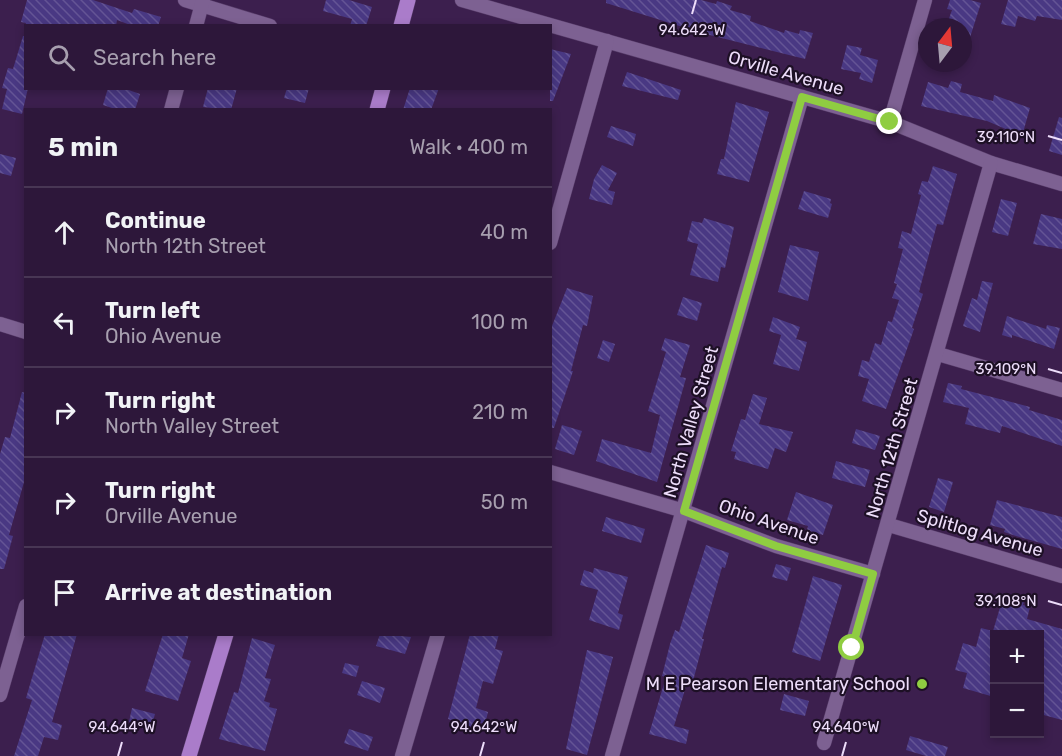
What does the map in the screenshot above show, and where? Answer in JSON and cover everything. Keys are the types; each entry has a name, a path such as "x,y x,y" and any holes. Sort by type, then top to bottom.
{"street":[{"path":"185,0 203,3 264,24"},
{"path":"402,24 408,0"},
{"name":"Orville Avenue","path":"462,0 547,24"},
{"path":"890,122 925,0"},
{"path":"197,24 203,3"},
{"name":"Orville Avenue","path":"552,25 890,122 991,163 1062,184"},
{"path":"552,236 607,41"},
{"path":"172,108 176,90"},
{"path":"378,108 382,90"},
{"name":"North Valley Street","path":"612,756 802,97"},
{"name":"North 12th Street","path":"824,743 889,525 991,163"},
{"path":"0,324 24,331"},
{"path":"938,354 1062,390"},
{"name":"Ohio Avenue","path":"552,473 684,511 776,546 873,574"},
{"name":"Splitlog Avenue","path":"889,525 1062,576"},
{"path":"0,695 24,613"},
{"path":"189,756 225,636"},
{"path":"402,756 437,636"}],"building":[{"path":"27,0 93,0 132,13 134,9 161,17 159,24 128,24 117,20 116,24 26,24 21,22"},
{"path":"326,0 349,0 372,7 367,24 351,24 352,19 323,11"},
{"path":"606,0 701,0 716,4 717,1 732,6 730,10 751,16 750,21 784,33 785,30 799,34 800,30 813,33 805,59 702,33 606,3"},
{"path":"950,0 970,0 981,3 972,31 972,18 949,18 952,10 947,9"},
{"path":"1008,0 1062,0 1062,20 1037,16 1035,21 1018,16 1015,27 1001,24"},
{"path":"24,36 24,90 28,90 22,114 2,109 7,89 2,88 8,68 13,69"},
{"path":"847,45 862,48 860,55 878,60 872,83 859,79 861,73 841,69"},
{"path":"552,49 571,54 553,101 550,101"},
{"path":"627,72 681,90 678,100 622,86"},
{"path":"951,81 962,84 960,92 993,101 994,95 1030,108 1022,136 987,121 921,106 928,82 948,88"},
{"path":"107,90 129,90 140,94 136,108 112,108 103,105"},
{"path":"207,90 236,90 232,108 203,107"},
{"path":"286,90 308,90 305,103 284,98"},
{"path":"409,90 438,90 432,108 404,108"},
{"path":"736,102 769,112 749,182 717,174 721,159 724,159"},
{"path":"1059,117 1062,118 1062,155 1049,151"},
{"path":"611,126 636,134 633,146 607,137"},
{"path":"0,154 16,158 11,176 0,173"},
{"path":"602,165 617,173 608,190 615,192 612,205 589,199 594,179"},
{"path":"933,166 957,174 943,225 937,224 919,292 923,294 912,328 914,329 886,409 862,401 869,379 858,376 862,360 869,362 875,343 881,345 888,321 892,322 899,300 892,298 897,284 894,283 903,249 898,248 902,231 911,234 921,195 918,194 922,181 928,182"},
{"path":"804,191 831,199 828,218 798,209"},
{"path":"1001,199 1017,203 1008,236 992,232"},
{"path":"1041,214 1062,219 1062,249 1033,244"},
{"path":"704,218 734,227 725,268 721,267 718,282 690,275 698,244 687,241 692,221 702,223"},
{"path":"790,245 819,252 808,301 778,292"},
{"path":"982,281 993,283 980,332 963,326 972,298 977,300"},
{"path":"567,288 593,296 587,326 583,325 571,371 573,371 554,428 552,428 552,326"},
{"path":"683,297 702,303 697,321 677,315"},
{"path":"1007,316 1046,329 1047,325 1060,328 1054,349 1012,335 1012,338 1002,335"},
{"path":"773,317 800,327 796,339 807,342 799,371 773,364 781,335 769,331"},
{"path":"665,338 690,345 680,377 686,378 657,482 596,461 602,439 651,453 660,415 648,411 666,352 661,350"},
{"path":"603,340 615,344 609,362 597,358"},
{"path":"948,383 962,386 961,389 1030,407 1029,410 1062,420 1062,446 1002,426 1000,433 965,424 969,408 943,402"},
{"path":"22,392 24,392 24,482 9,535 13,536 4,569 0,569 0,454 5,437 10,438"},
{"path":"753,394 767,398 759,424 793,432 786,452 775,448 768,469 734,459 736,452 731,451 741,419 745,420"},
{"path":"562,425 582,431 574,455 555,449"},
{"path":"856,429 880,436 875,450 852,443"},
{"path":"836,461 870,470 865,487 832,478"},
{"path":"938,478 953,482 944,512 929,507"},
{"path":"796,492 833,505 823,535 807,530 808,526 787,520"},
{"path":"997,500 1062,517 1062,549 1004,532 1005,529 990,525"},
{"path":"606,517 645,529 641,543 602,531"},
{"path":"706,545 729,553 725,568 722,567 692,685 687,683 674,726 689,730 686,744 649,734 666,677 662,676 670,644 675,630 679,632"},
{"path":"776,564 791,568 787,581 772,577"},
{"path":"594,568 628,577 618,613 623,615 619,630 589,620 598,590 580,585 584,570 593,573"},
{"path":"813,576 842,585 820,661 792,652"},
{"path":"1004,594 1025,599 1023,605 1030,607 1027,619 1062,629 1062,720 1044,715 1044,630 993,630"},
{"path":"981,628 990,630 990,696 963,688 967,673 955,670 963,643 976,647"},
{"path":"44,636 76,636 52,722 62,725 58,740 44,737 38,756 14,756 32,700 26,698"},
{"path":"162,636 188,636 182,658 191,661 178,701 145,691"},
{"path":"379,636 411,637 405,654 376,646"},
{"path":"469,636 498,636 495,649 503,651 493,684 483,681 476,708 488,712 485,724 474,721 472,727 448,719"},
{"path":"252,638 275,645 265,678 271,679 264,701 270,703 269,707 277,709 265,751 219,739 234,692 238,693"},
{"path":"587,650 613,657 587,755 566,749"},
{"path":"345,663 359,666 356,677 342,673"},
{"path":"362,681 385,688 380,703 357,695"},
{"path":"784,694 809,701 805,716 780,710"},
{"path":"132,708 155,714 151,728 129,722"},
{"path":"349,729 373,737 368,751 344,743"},
{"path":"910,736 948,747 945,756 926,756 906,750"}],"place":[{"name":"M E Pearson Elementary School","path":"922,684"}],"route":[{"path":"852,648 873,574 776,546 684,511 802,97 890,122"}]}
